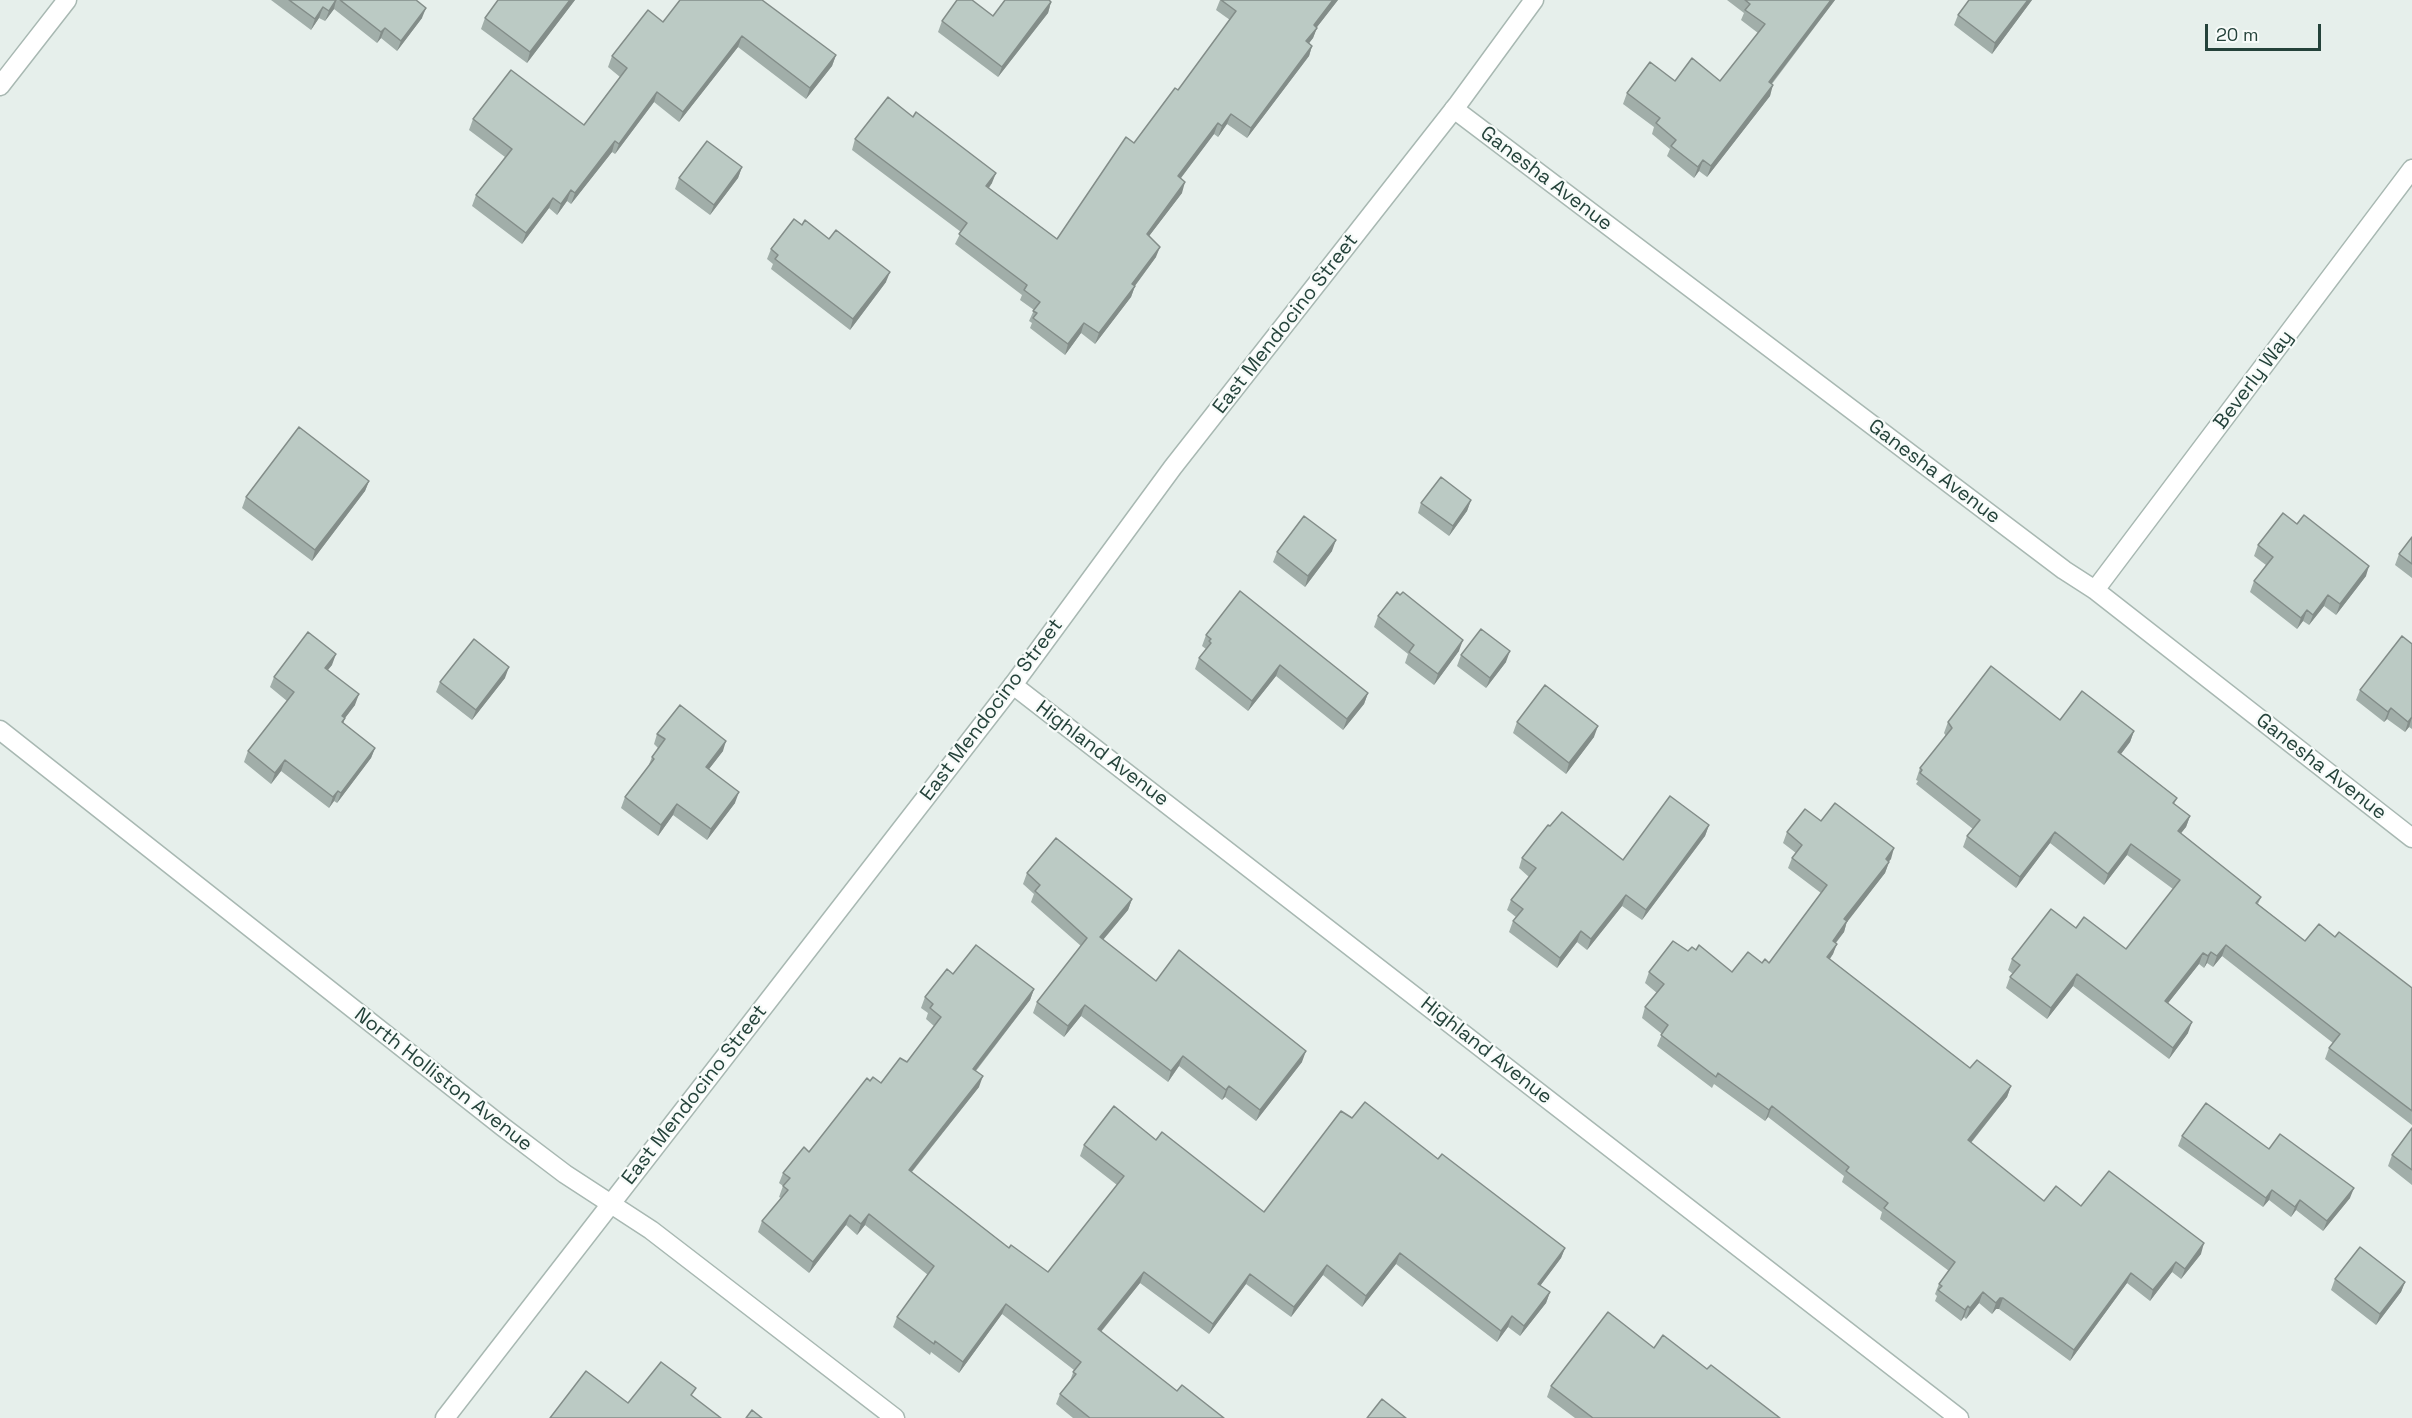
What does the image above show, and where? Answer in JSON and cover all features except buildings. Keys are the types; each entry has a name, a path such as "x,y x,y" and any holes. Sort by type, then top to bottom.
{"street":[{"path":"0,87 67,0"},
{"name":"East Mendocino Street","path":"445,1418 1013,685 1173,467 1454,109 1534,0"},
{"name":"Ganesha Avenue","path":"1454,109 2064,570 2095,590 2412,838"},
{"name":"Beverly Way","path":"2095,590 2412,169"},
{"name":"Highland Avenue","path":"1013,685 1959,1418"},
{"name":"North Holliston Avenue","path":"0,730 503,1127 565,1174 651,1230 895,1418"}]}
